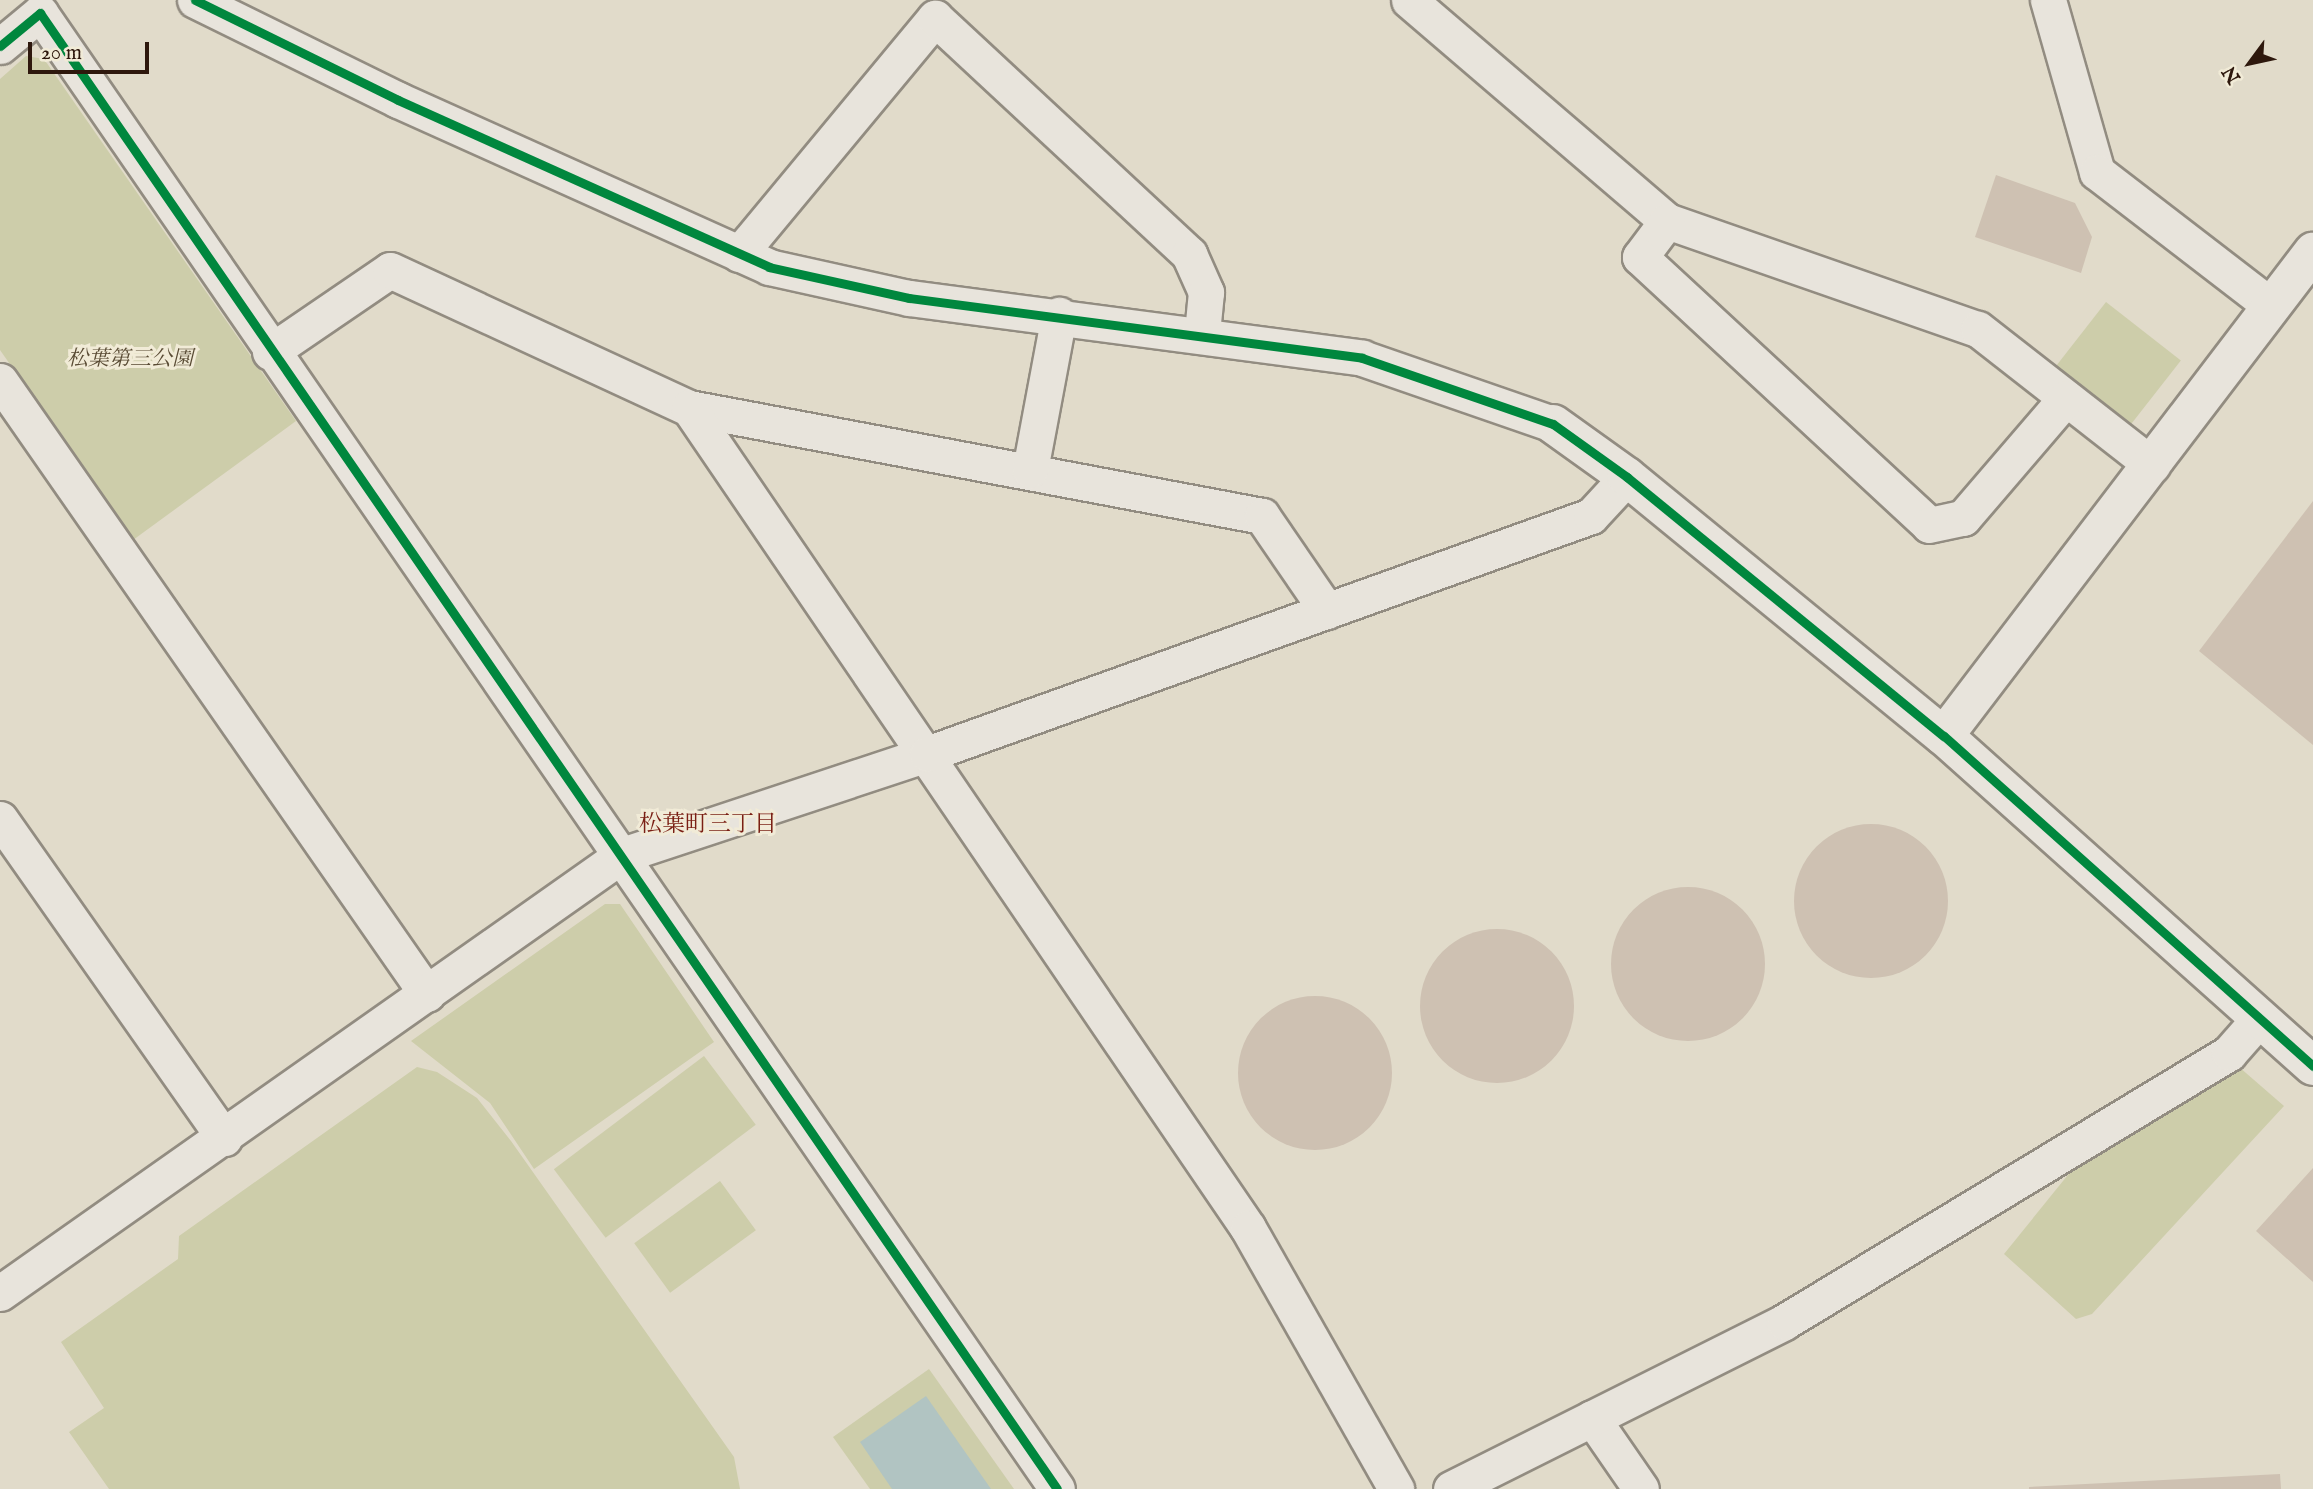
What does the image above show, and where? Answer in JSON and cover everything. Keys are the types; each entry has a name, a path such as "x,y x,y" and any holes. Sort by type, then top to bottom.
{"street":[{"path":"195,0 769,267 909,298 1059,314 1362,358 1553,424 1627,477 1944,736 2313,1066"},
{"path":"1409,0 1667,221 1978,329 2152,465"},
{"path":"2048,0 2096,172 2271,306"},
{"path":"0,46 38,7 270,352 622,855 1057,1489"},
{"path":"739,254 935,18 1189,254 1206,292 1202,333"},
{"path":"1667,221 1640,257 1929,525 1963,518 2066,398"},
{"path":"1944,736 2313,251"},
{"path":"270,352 390,271 689,408 1030,470 1262,516 1327,611"},
{"path":"1030,470 1059,314"},
{"path":"0,381 427,994"},
{"path":"689,408 1248,1228 1396,1489"},
{"path":"4,1283 224,1138 622,855 927,754 1591,516 1627,477"},
{"path":"0,819 224,1138"},
{"path":"1451,1489 1784,1322 2229,1053 2259,1019"},
{"path":"1592,1418 1640,1489"}],"green space":[{"name":"松葉第三公園","path":"26,56 44,59 296,421 133,540 0,350 0,79"},
{"path":"2106,302 2181,360 2126,431 2051,372"},
{"path":"605,904 620,904 714,1042 534,1169 490,1103 411,1041"},
{"path":"704,1056 756,1125 606,1238 554,1169"},
{"path":"2231,1060 2284,1106 2092,1314 2076,1319 2004,1254 2080,1160"},
{"path":"417,1067 437,1072 477,1098 511,1141 734,1457 740,1489 109,1489 69,1432 104,1408 61,1342 178,1259 179,1236"},
{"path":"720,1181 756,1230 670,1293 634,1243"},
{"path":"929,1369 1014,1489 870,1489 833,1437"}],"shaded area":[{"path":"926,1396 991,1489 892,1489 860,1442"}],"building":[{"path":"1996,175 2075,203 2092,237 2081,273 1975,237"},
{"path":"2313,501 2313,745 2199,651"},
{"path":"1871,824 1900,830 1925,847 1942,872 1948,901 1942,930 1925,955 1900,972 1871,978 1842,972 1817,955 1800,930 1794,901 1800,872 1817,847 1842,830"},
{"path":"1688,887 1717,893 1742,910 1759,935 1765,964 1759,993 1742,1018 1717,1035 1688,1041 1659,1035 1634,1018 1617,993 1611,964 1617,935 1634,910 1659,893"},
{"path":"1497,929 1526,935 1551,952 1568,977 1574,1006 1568,1035 1551,1060 1526,1077 1497,1083 1468,1077 1443,1060 1426,1035 1420,1006 1426,977 1443,952 1468,935"},
{"path":"1315,996 1344,1002 1369,1019 1386,1044 1392,1073 1386,1102 1369,1127 1344,1144 1315,1150 1286,1144 1261,1127 1244,1102 1238,1073 1244,1044 1261,1019 1286,1002"},
{"path":"2313,1168 2313,1282 2256,1231"},
{"path":"2280,1474 2281,1489 2029,1489 2029,1487"}],"cycle path":[{"path":"195,0 398,100 769,267 909,298 1362,358 1553,424 1627,477 1944,736 2313,1066"},
{"path":"0,46 40,13 1057,1489"}],"district":[{"name":"松葉町三丁目","path":"708,825"}]}
